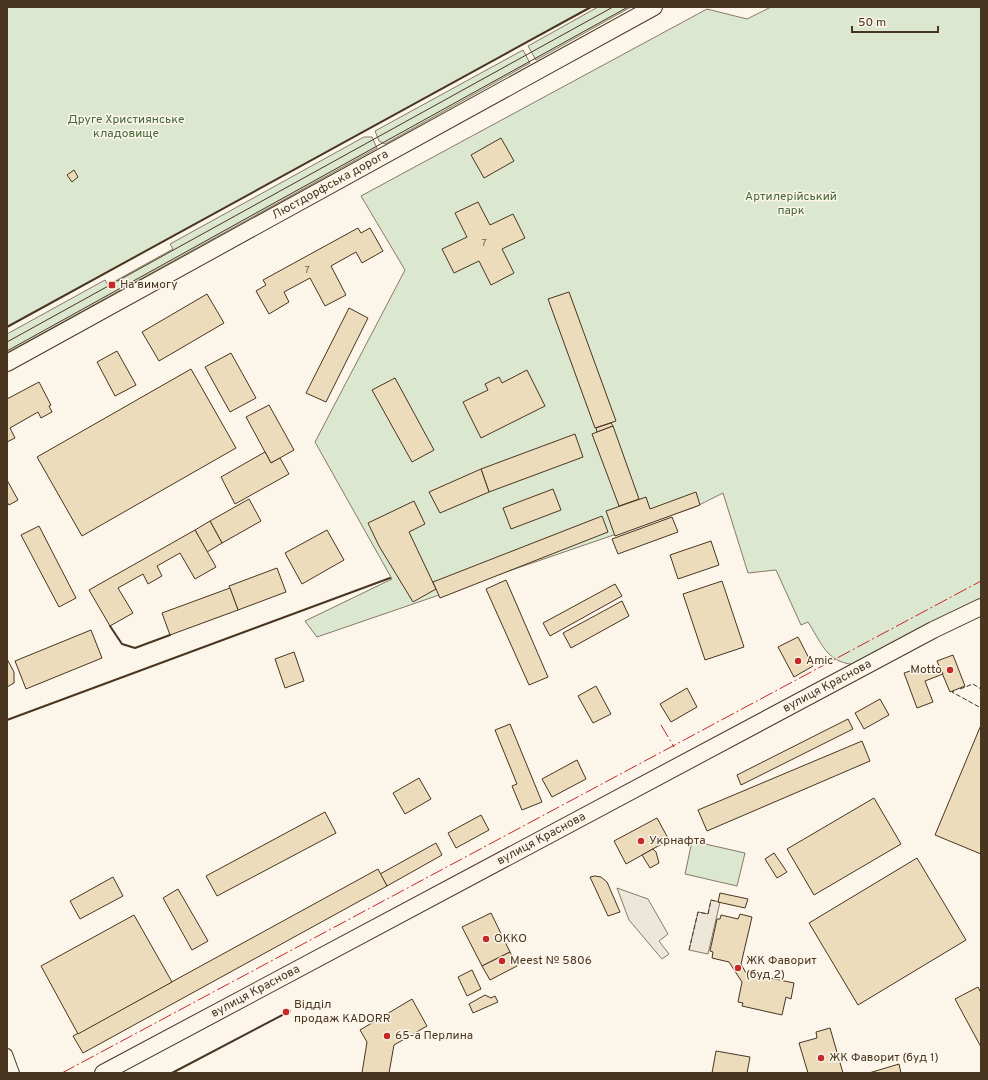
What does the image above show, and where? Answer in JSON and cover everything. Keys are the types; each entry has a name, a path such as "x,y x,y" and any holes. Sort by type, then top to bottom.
{"main road":[{"name":"Люстдорфська дорога","path":"7,363 654,7"},
{"name":"вулиця Краснова","path":"103,1073 933,630 981,607"}],"street":[{"path":"7,1054 14,1073"}],"green space":[{"name":"Друге Християнське кладовище","path":"7,7 591,7 7,327"},
{"path":"598,7 631,7 536,60 528,46"},
{"name":"Артилерійський парк","path":"771,7 981,7 981,604 860,665 849,664 833,658 823,646 808,622 801,625 776,570 748,573 723,493 695,507 317,637 305,621 392,579 315,442 405,270 361,196 707,9 747,19"},
{"path":"523,50 530,63 385,144 379,141 375,131"},
{"path":"364,137 372,137 377,148 7,353 7,334 105,280 108,285 173,249 170,244"},
{"path":"692,841 745,853 737,886 685,874"}],"shaded area":[{"path":"617,888 648,899 668,934 659,941 669,954 662,959 629,920"},
{"path":"711,900 720,902 708,954 689,950 698,912 708,914"}],"building":[{"path":"501,138 514,161 484,178 471,155"},
{"path":"74,170 78,177 72,182 67,175"},
{"path":"478,202 490,225 513,214 525,238 502,249 514,273 491,285 479,261 454,273 442,249 467,237 455,213"},
{"path":"358,228 361,233 370,228 383,251 362,263 356,252 331,266 346,295 325,306 310,278 284,292 289,302 269,314 256,291 266,285 263,280"},
{"path":"569,292 616,421 595,428 548,299"},
{"path":"207,294 224,323 159,361 142,332"},
{"path":"349,308 368,318 326,402 306,393"},
{"path":"117,351 136,385 115,396 97,362"},
{"path":"231,353 256,398 230,412 205,367"},
{"path":"191,369 236,448 82,536 37,457"},
{"path":"527,370 545,406 481,438 463,402 488,390 485,384 499,377 502,383"},
{"path":"395,378 434,450 412,462 372,390"},
{"path":"39,382 51,405 49,406 52,412 41,418 38,412 10,428 15,438 7,442 7,399"},
{"path":"269,405 294,450 271,463 246,417"},
{"path":"611,423 613,426 597,432 596,428"},
{"path":"613,426 639,499 619,506 592,434"},
{"path":"575,434 583,457 489,492 481,469"},
{"path":"265,452 271,463 280,458 289,474 235,504 221,477"},
{"path":"481,469 489,492 440,513 429,492"},
{"path":"7,480 18,500 9,505 7,502"},
{"path":"553,489 561,510 511,529 503,508"},
{"path":"696,492 700,505 615,536 606,511 646,497 650,509"},
{"path":"249,499 261,521 222,543 210,521"},
{"path":"414,501 425,524 409,532 436,589 413,602 379,546 368,523"},
{"path":"602,516 608,532 440,598 433,582"},
{"path":"672,517 678,532 618,554 612,539"},
{"path":"210,521 222,543 207,552 195,530"},
{"path":"39,526 76,598 59,607 21,535"},
{"path":"195,530 216,567 195,579 180,553 157,566 162,576 148,584 143,574 118,588 133,613 110,626 89,590"},
{"path":"327,530 344,560 302,584 285,553"},
{"path":"711,541 719,565 678,579 670,555"},
{"path":"277,568 286,592 238,610 229,586"},
{"path":"506,580 548,677 529,685 486,589"},
{"path":"722,581 744,647 705,660 683,594"},
{"path":"615,584 622,596 550,636 543,623"},
{"path":"230,588 238,610 170,635 162,613"},
{"path":"622,601 629,616 571,648 563,633"},
{"path":"91,630 102,658 26,689 15,661"},
{"name":"Amic","path":"798,637 813,666 794,677 778,647"},
{"path":"294,652 304,681 285,688 275,659"},
{"name":"Motto","path":"953,655 965,686 950,692 937,661"},
{"path":"7,659 14,672 14,683 7,687"},
{"path":"940,666 943,674 925,681 933,702 917,708 904,673 919,668 922,673"},
{"path":"596,686 611,714 593,723 578,696"},
{"path":"687,688 697,707 671,722 660,704"},
{"path":"880,699 889,715 864,729 855,713"},
{"path":"848,719 853,729 741,785 737,775"},
{"path":"510,724 542,802 522,810 512,786 517,784 495,730"},
{"path":"981,725 981,854 935,835"},
{"path":"862,741 870,761 707,831 698,810"},
{"path":"577,760 586,779 552,797 542,779"},
{"path":"419,778 431,799 405,814 393,793"},
{"path":"874,798 901,844 814,895 787,849"},
{"path":"325,812 336,833 217,896 206,876"},
{"path":"481,815 489,830 456,848 448,833"},
{"name":"Укрнафта","path":"657,818 669,840 626,864 614,841"},
{"path":"436,843 442,855 387,886 380,874"},
{"path":"653,849 656,852 659,863 650,868 642,855"},
{"path":"774,853 787,872 777,878 765,859"},
{"path":"917,858 966,940 858,1005 809,923"},
{"path":"378,869 387,886 83,1053 73,1036"},
{"path":"113,877 123,896 80,919 70,901"},
{"path":"590,877 601,877 607,882 620,912 608,916"},
{"path":"178,889 208,941 192,950 163,898"},
{"path":"720,893 748,899 745,908 718,902"},
{"name":"ОККО","path":"491,913 510,952 482,966 462,927"},
{"name":"ЖК Фаворит (буд 2)","path":"740,914 752,917 741,964 746,973 794,983 791,999 786,997 782,1015 742,1006 743,1003 738,1002 742,982 729,962 712,958 713,952 710,951 717,919 720,919 721,915 738,919"},
{"path":"134,915 172,982 78,1034 41,966"},
{"path":"510,952 517,966 490,980 482,966"},
{"path":"472,970 481,989 467,996 458,977"},
{"path":"978,987 981,993 981,1047 955,999"},
{"path":"485,995 491,998 495,996 498,1002 473,1013 469,1004"},
{"name":"65-а Перлина","path":"412,999 427,1026 394,1045 389,1073 362,1073 367,1042 360,1030"},
{"name":"ЖК Фаворит (буд 1)","path":"830,1028 843,1073 808,1073 799,1043 817,1038 816,1032"},
{"path":"716,1051 750,1057 747,1073 712,1073"},
{"name":"ЖК Фаворит (буд 1)","path":"899,1064 901,1073 869,1073"}],"tram line":[{"path":"7,342 613,7"},
{"path":"7,351 628,7"}],"fence":[{"path":"960,689 973,684 981,689"},
{"path":"954,691 952,692 981,708"},
{"path":"689,950 698,912 708,914 711,900 719,902"}],"wall":[{"path":"7,327 591,7"},
{"path":"7,720 390,578"},
{"path":"110,626 122,644 135,648 170,635"},
{"path":"172,1073 290,1011"}],"power":[{"path":"62,1073 981,581"},
{"path":"661,725 674,747"}],"place":[{"name":"На вимогу","path":"112,285"},
{"name":"Amic","path":"798,661"},
{"name":"Motto","path":"950,670"},
{"name":"Укрнафта","path":"641,841"},
{"name":"ОККО","path":"486,939"},
{"name":"Meest № 5806","path":"502,961"},
{"name":"ЖК Фаворит (буд 2)","path":"738,968"},
{"name":"Відділ продаж KADORR","path":"286,1012"},
{"name":"65-а Перлина","path":"387,1036"},
{"name":"ЖК Фаворит (буд 1)","path":"821,1058"}]}
